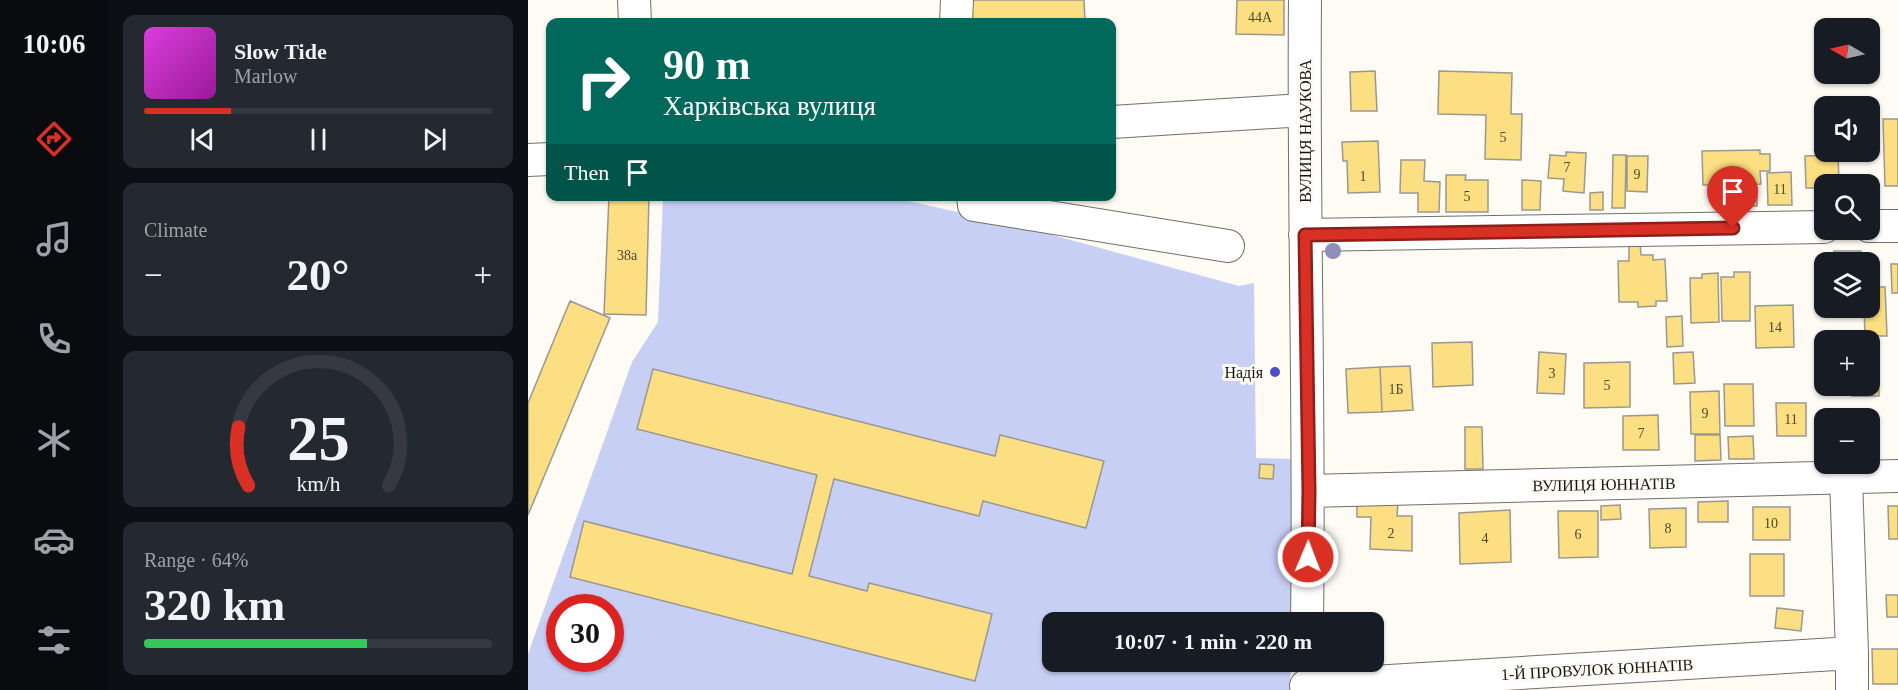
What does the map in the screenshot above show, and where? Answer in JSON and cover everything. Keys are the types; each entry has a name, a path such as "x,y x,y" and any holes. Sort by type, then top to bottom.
{"street":[{"path":"634,0 635,18"},
{"path":"956,18 957,0"},
{"name":"ВУЛИЦЯ НАУКОВА","path":"1305,0 1305,235 1309,491 1307,612"},
{"path":"1116,122 1304,110"},
{"path":"528,160 546,159"},
{"path":"974,201 974,205 1228,246"},
{"path":"1880,226 1898,226"},
{"path":"1305,235 1814,227"},
{"name":"ВУЛИЦЯ ЮННАТІВ","path":"1309,491 1898,476"},
{"path":"1846,478 1852,690"},
{"name":"1-Й ПРОВУЛОК ЮННАТІВ","path":"1306,679 1852,653"}],"shaded area":[{"path":"663,201 908,201 1016,225 1239,286 1254,283 1256,458 1296,459 1292,612 1042,612 1042,672 1291,672 1290,690 528,690 528,654 546,603 546,672 624,672 624,594 549,594 632,362 658,322"}],"building":[{"path":"968,0 1084,0 1085,18 968,18"},
{"path":"1237,0 1284,0 1284,35 1236,34"},
{"path":"1375,71 1377,111 1351,111 1350,72"},
{"path":"1439,71 1512,73 1511,114 1522,114 1521,160 1485,159 1486,115 1438,114"},
{"path":"1883,119 1898,119 1898,186 1885,186"},
{"path":"1378,141 1380,192 1348,193 1347,161 1343,161 1342,142"},
{"path":"1760,150 1760,154 1770,154 1770,171 1760,171 1761,184 1703,185 1702,151"},
{"path":"1566,152 1586,153 1584,193 1563,191 1564,179 1548,178 1550,155 1566,156"},
{"path":"1613,155 1626,155 1625,208 1612,208"},
{"path":"1627,156 1648,156 1647,192 1627,191"},
{"path":"1805,156 1814,156 1814,162 1838,162 1839,174 1814,174 1814,188 1806,188"},
{"path":"1401,160 1425,160 1424,181 1440,182 1439,212 1418,212 1418,193 1400,193"},
{"path":"1791,172 1792,205 1768,205 1767,173"},
{"path":"1446,175 1466,175 1465,180 1488,180 1488,212 1446,212"},
{"path":"1522,180 1541,181 1540,210 1522,210"},
{"path":"1735,188 1757,188 1757,206 1735,206"},
{"path":"1603,192 1603,210 1590,210 1590,193"},
{"path":"609,201 649,201 646,315 604,314"},
{"path":"1640,244 1641,255 1653,255 1653,260 1665,259 1667,301 1656,301 1656,306 1638,307 1638,302 1619,302 1618,261 1629,261 1629,245"},
{"path":"1834,251 1861,251 1861,252"},
{"path":"1891,264 1898,264 1898,293 1892,293"},
{"path":"1734,272 1750,272 1750,321 1722,321 1721,277 1734,277"},
{"path":"1718,273 1719,322 1691,323 1690,278 1702,278 1702,274"},
{"path":"1880,287 1885,287 1887,336 1880,336 1880,330 1865,330 1864,318 1880,318"},
{"path":"570,301 610,318 528,515 528,403"},
{"path":"1793,305 1794,347 1756,348 1755,306"},
{"path":"1682,316 1683,346 1667,347 1666,317"},
{"path":"1472,342 1473,385 1433,387 1432,343"},
{"path":"1539,352 1566,354 1564,394 1537,393"},
{"path":"1693,352 1695,383 1674,384 1673,353"},
{"path":"1630,362 1630,407 1584,408 1584,363"},
{"path":"1410,366 1413,410 1382,412 1380,367"},
{"path":"1380,367 1382,412 1348,413 1346,369"},
{"path":"653,369 995,456 1000,435 1104,461 1086,528 983,501 979,516 834,479 809,576 867,591 869,583 992,614 975,681 570,577 584,521 792,574 817,475 637,429"},
{"path":"1724,384 1753,384 1754,426 1725,426"},
{"path":"1719,391 1720,434 1691,434 1690,392"},
{"path":"1776,403 1806,403 1806,436 1777,436"},
{"path":"1658,415 1659,450 1623,450 1623,416"},
{"path":"1465,427 1482,427 1483,469 1465,469"},
{"path":"1695,435 1720,435 1721,460 1695,461"},
{"path":"1753,436 1754,459 1729,459 1728,437"},
{"path":"1260,464 1274,465 1273,479 1259,478"},
{"path":"1728,501 1728,522 1698,522 1698,502"},
{"path":"1357,502 1398,502 1397,516 1412,516 1412,551 1370,549 1371,517 1357,517"},
{"path":"1620,505 1621,519 1601,520 1601,506"},
{"path":"1888,506 1898,506 1898,539 1889,539"},
{"path":"1753,507 1790,507 1790,540 1753,540"},
{"path":"1686,508 1686,547 1650,548 1649,509"},
{"path":"1510,510 1511,562 1460,564 1459,513"},
{"path":"1558,511 1598,511 1598,557 1559,558"},
{"path":"1750,554 1784,554 1784,596 1750,596"},
{"path":"1886,595 1898,595 1898,617 1887,617"},
{"path":"1777,608 1803,611 1801,631 1775,628"},
{"path":"1872,649 1898,649 1898,684 1873,684"}],"place":[{"name":"Надія","path":"1275,372"}],"route":[{"path":"1308,557 1305,235 1733,228"}]}
